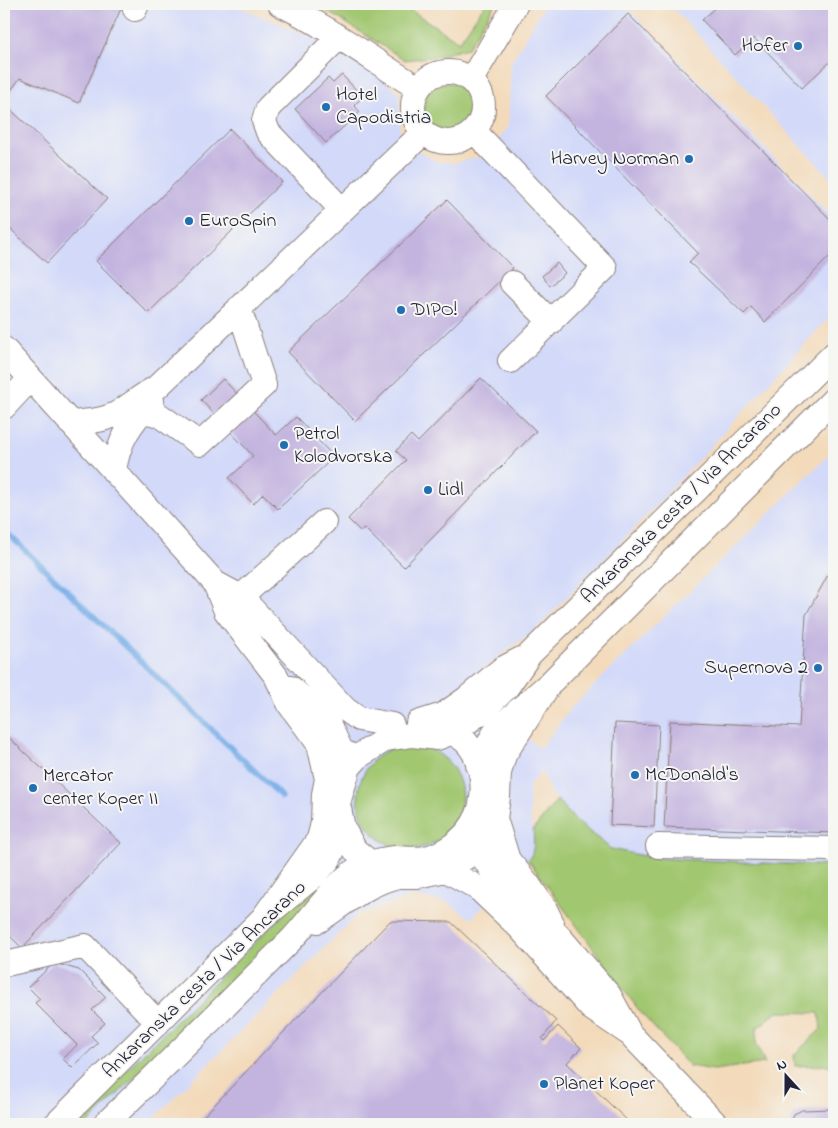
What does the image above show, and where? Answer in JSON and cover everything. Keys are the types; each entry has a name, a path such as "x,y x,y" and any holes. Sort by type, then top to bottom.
{"street":[{"path":"280,4 339,36 418,88"},
{"path":"472,80 516,4"},
{"path":"339,36 268,108 264,121 268,132 342,210"},
{"path":"449,72 461,74 472,80 479,89 483,105 481,121 474,130 466,138 444,142 424,132 414,116 413,106 418,88 427,79 449,72"},
{"path":"474,130 605,268 510,361"},
{"path":"70,423 86,422 115,414 143,394 156,388 424,132"},
{"path":"512,283 550,322"},
{"path":"142,410 159,415 200,444 264,386 239,308"},
{"path":"4,349 215,582 242,597 345,709 359,719 392,725 418,723 453,732 465,742 473,752 481,778 482,800 478,814 482,830 481,854 494,874 519,904 558,935 609,996 630,1034"},
{"name":"Ankaranska cesta / Via Ancarano","path":"453,732 480,713 507,686 530,654 834,354"},
{"path":"4,406 30,379"},
{"path":"114,472 121,441 130,425 152,400 156,388"},
{"name":"Ankaranska cesta / Via Ancarano","path":"478,765 484,750 496,730 550,683 834,401"},
{"path":"242,597 324,522"},
{"path":"215,582 226,611 276,676 290,705 319,744 327,779 324,794 323,823 319,839 263,918"},
{"name":"Ankaranska cesta / Via Ancarano","path":"418,723 443,715 502,669 530,654"},
{"path":"276,676 301,696 329,724 346,762 338,803 343,828 356,850 371,863 398,876 417,876 446,870 482,830"},
{"name":"Ankaranska cesta / Via Ancarano","path":"482,830 498,798 498,773 504,755 550,683"},
{"path":"327,779 346,762 358,743 375,732 392,725"},
{"path":"346,762 386,739 413,735 437,738 453,732"},
{"name":"Ankaranska cesta / Via Ancarano","path":"56,1124 263,918 314,876 330,858 343,828"},
{"path":"371,863 392,858 425,858 440,853 456,842 482,830"},
{"path":"482,830 528,884 545,909 558,935"},
{"path":"658,846 834,849"},
{"name":"Ankaranska cesta / Via Ancarano","path":"105,1124 163,1069 294,936 348,875 371,863"},
{"path":"446,870 478,888 520,928 591,1008 630,1034 716,1124"},
{"name":"Ankaranska cesta / Via Ancarano","path":"294,936 362,890 383,879 398,876"},
{"path":"4,961 6,964 85,946 158,1023"}],"shaded area":[{"path":"4,4 231,4 323,40 373,71 399,93 400,131 420,152 437,162 455,163 483,156 508,128 511,63 545,4 623,4 834,219 834,312 654,508 538,627 465,682 540,749 571,708 834,450 834,866 653,858 611,849 576,821 551,793 542,771 529,785 530,814 534,841 532,856 471,919 447,902 412,896 358,914 148,1124 4,1124"},
{"path":"669,4 834,4 834,182 789,134"}],"green space":[{"path":"314,4 408,4 406,7 459,42 485,4 495,4 468,48 438,56 405,60"},
{"path":"443,83 453,83 465,90 472,102 472,112 465,124 453,131 443,131 435,127 428,120 424,112 424,102 428,94 435,87"},
{"path":"410,745 430,749 447,760 458,777 462,797 458,817 447,834 430,845 410,849 390,845 373,834 362,817 358,797 362,777 373,760 390,749"},
{"path":"557,800 576,821 611,849 653,858 834,866 834,1065 795,1066 794,1055 821,1029 819,1013 777,1012 757,1028 756,1043 765,1063 714,1070 689,1066 641,1013 528,860 533,850 533,830"},
{"path":"313,885 322,893 87,1124 72,1124"}],"building":[{"path":"4,4 123,4 79,103 20,78 4,100"},
{"name":"Hofer","path":"719,4 834,4 834,58 802,88 754,38 735,55 702,20"},
{"name":"Harvey Norman","path":"628,14 834,223 834,252 765,322 751,307 744,314 689,262 698,253 546,96"},
{"name":"Hotel Capodistria","path":"342,75 363,97 354,105 360,112 326,143 295,109 328,78 333,83"},
{"path":"10,109 107,199 47,263 4,223 4,115"},
{"name":"EuroSpin","path":"230,129 282,182 148,313 96,261"},
{"name":"DIPO!","path":"447,200 513,268 355,421 288,352"},
{"path":"557,263 565,273 550,286 542,276"},
{"name":"Lidl","path":"481,378 536,431 404,567 364,528 360,531 348,519 406,460 396,451 411,435 418,442"},
{"name":"Petrol Kolodvorska","path":"223,379 276,435 296,417 334,457 278,509 263,494 253,504 229,478 253,456 201,400"},
{"name":"Supernova 2","path":"834,564 834,833 664,827 670,721 799,727 806,615"},
{"name":"McDonald's","path":"615,723 659,725 654,827 610,825"},
{"name":"Mercator center Koper II","path":"4,733 121,843 22,948 4,930"},
{"path":"390,921 451,922 556,1021 542,1039 544,1041 558,1026 581,1048 567,1063 631,1124 196,1124"},
{"path":"54,963 79,970 106,997 92,1010 105,1023 91,1036 98,1043 72,1068 63,1059 77,1045 35,1003 40,999 28,987"},
{"path":"834,1109 834,1124 792,1124 791,1121 794,1114 802,1110"}],"waterway":[{"path":"4,530 282,797"}],"place":[{"name":"Hofer","path":"798,46"},
{"name":"Hotel Capodistria","path":"326,107"},
{"name":"Harvey Norman","path":"689,159"},
{"name":"EuroSpin","path":"189,221"},
{"name":"DIPO!","path":"401,310"},
{"name":"Petrol Kolodvorska","path":"284,445"},
{"name":"Lidl","path":"428,490"},
{"name":"Supernova 2","path":"818,668"},
{"name":"McDonald's","path":"635,775"},
{"name":"Mercator center Koper II","path":"33,788"},
{"name":"Planet Koper","path":"544,1084"}]}
